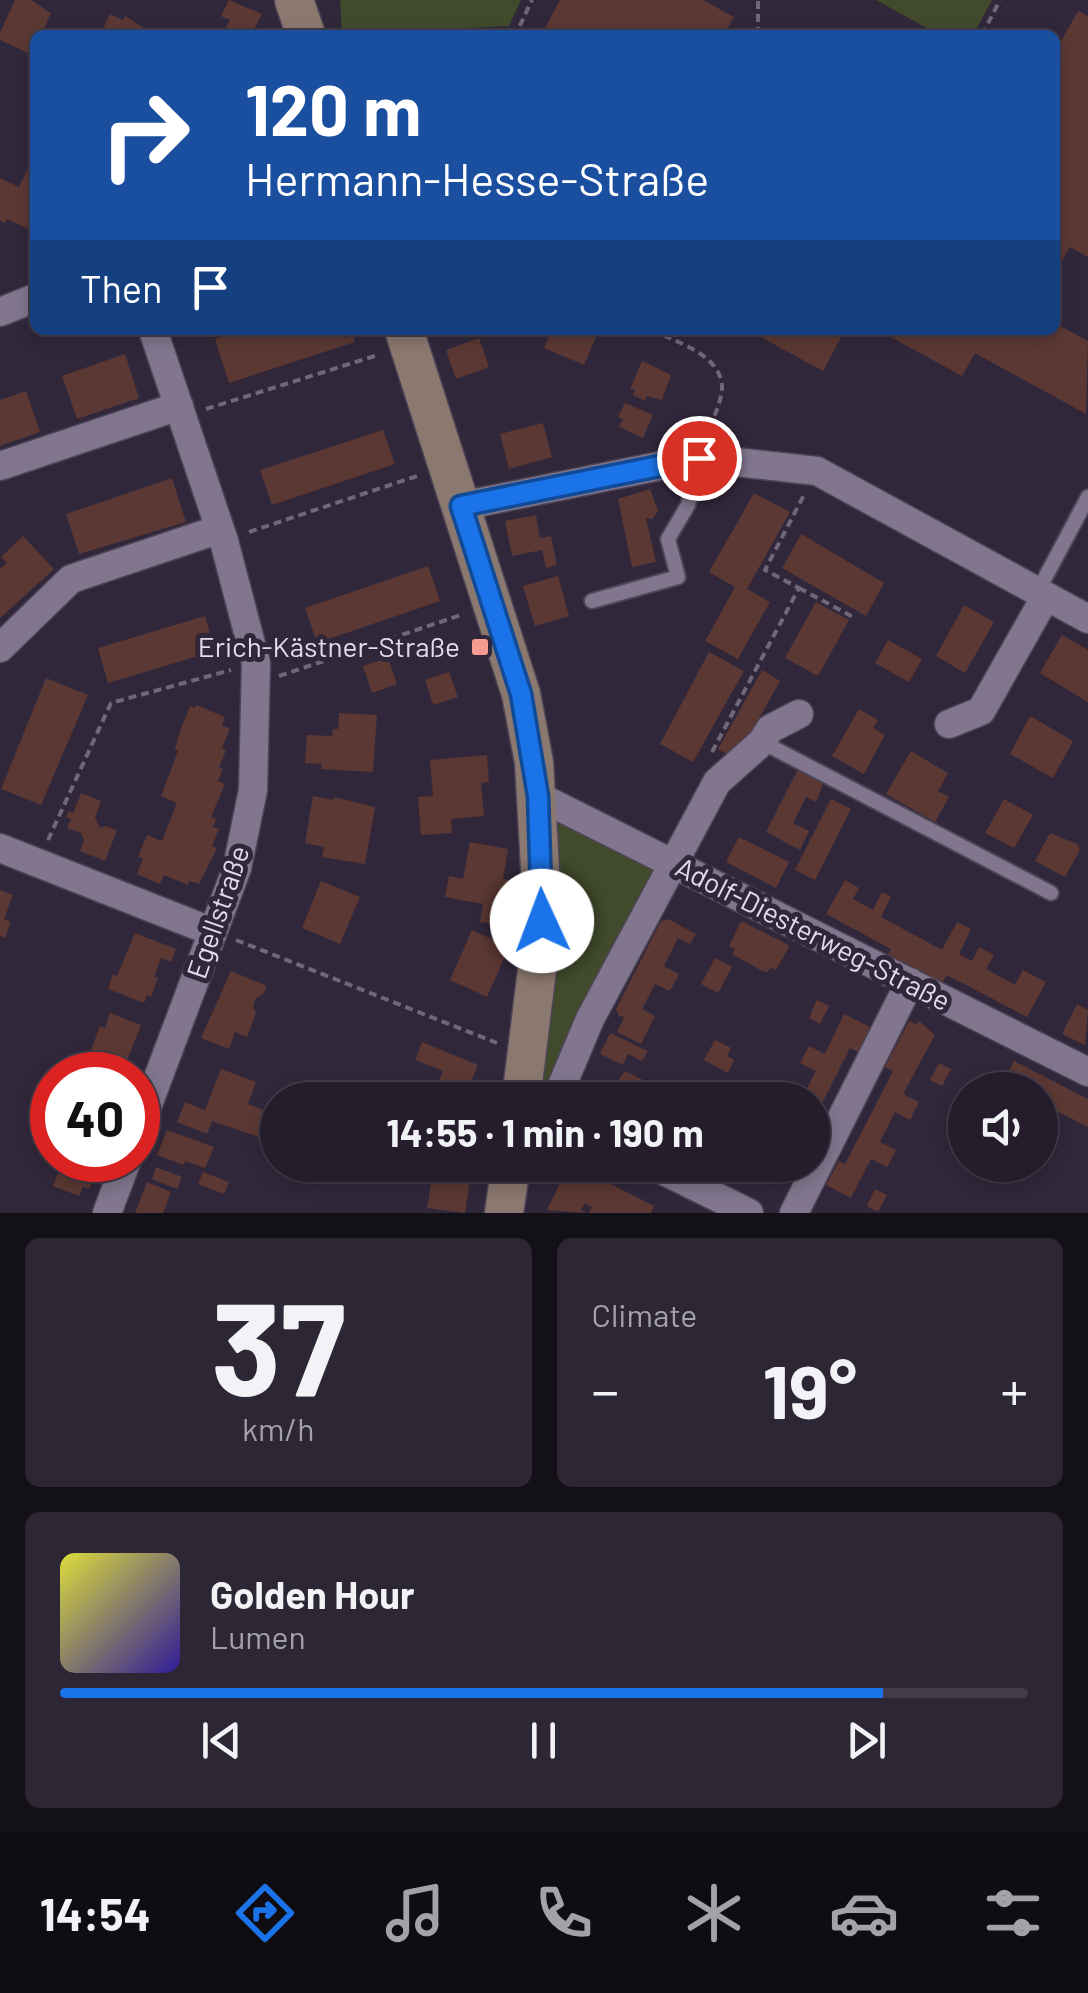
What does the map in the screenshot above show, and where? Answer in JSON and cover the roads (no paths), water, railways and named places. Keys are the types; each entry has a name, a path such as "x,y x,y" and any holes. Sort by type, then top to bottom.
{"street":[{"path":"294,0 304,30"},
{"path":"2,306 30,299"},
{"name":"Egellstraße","path":"155,335 222,535 256,673 253,790 237,868 160,1073"},
{"path":"406,338 521,694 538,796 542,921 523,1082"},
{"path":"0,466 181,411"},
{"path":"461,506 699,458 817,471 1088,619"},
{"path":"0,648 71,579 222,535"},
{"path":"949,724 981,710 1042,593"},
{"path":"564,1082 590,1019 717,782 762,742 770,728 799,714"},
{"name":"Adolf-Diesterweg-Straße","path":"538,796 1088,1072"},
{"path":"0,848 213,932"},
{"path":"794,1213 910,982"},
{"path":"106,1213 118,1182"},
{"path":"504,1213 509,1182"},
{"path":"686,1182 749,1213"}],"lane":[{"path":"592,601 678,577 668,539 688,505 699,458"},
{"path":"1042,593 1088,497"},
{"path":"762,742 1051,893"}],"place":[{"name":"Erich-Kästner-Straße","path":"480,647"}]}
